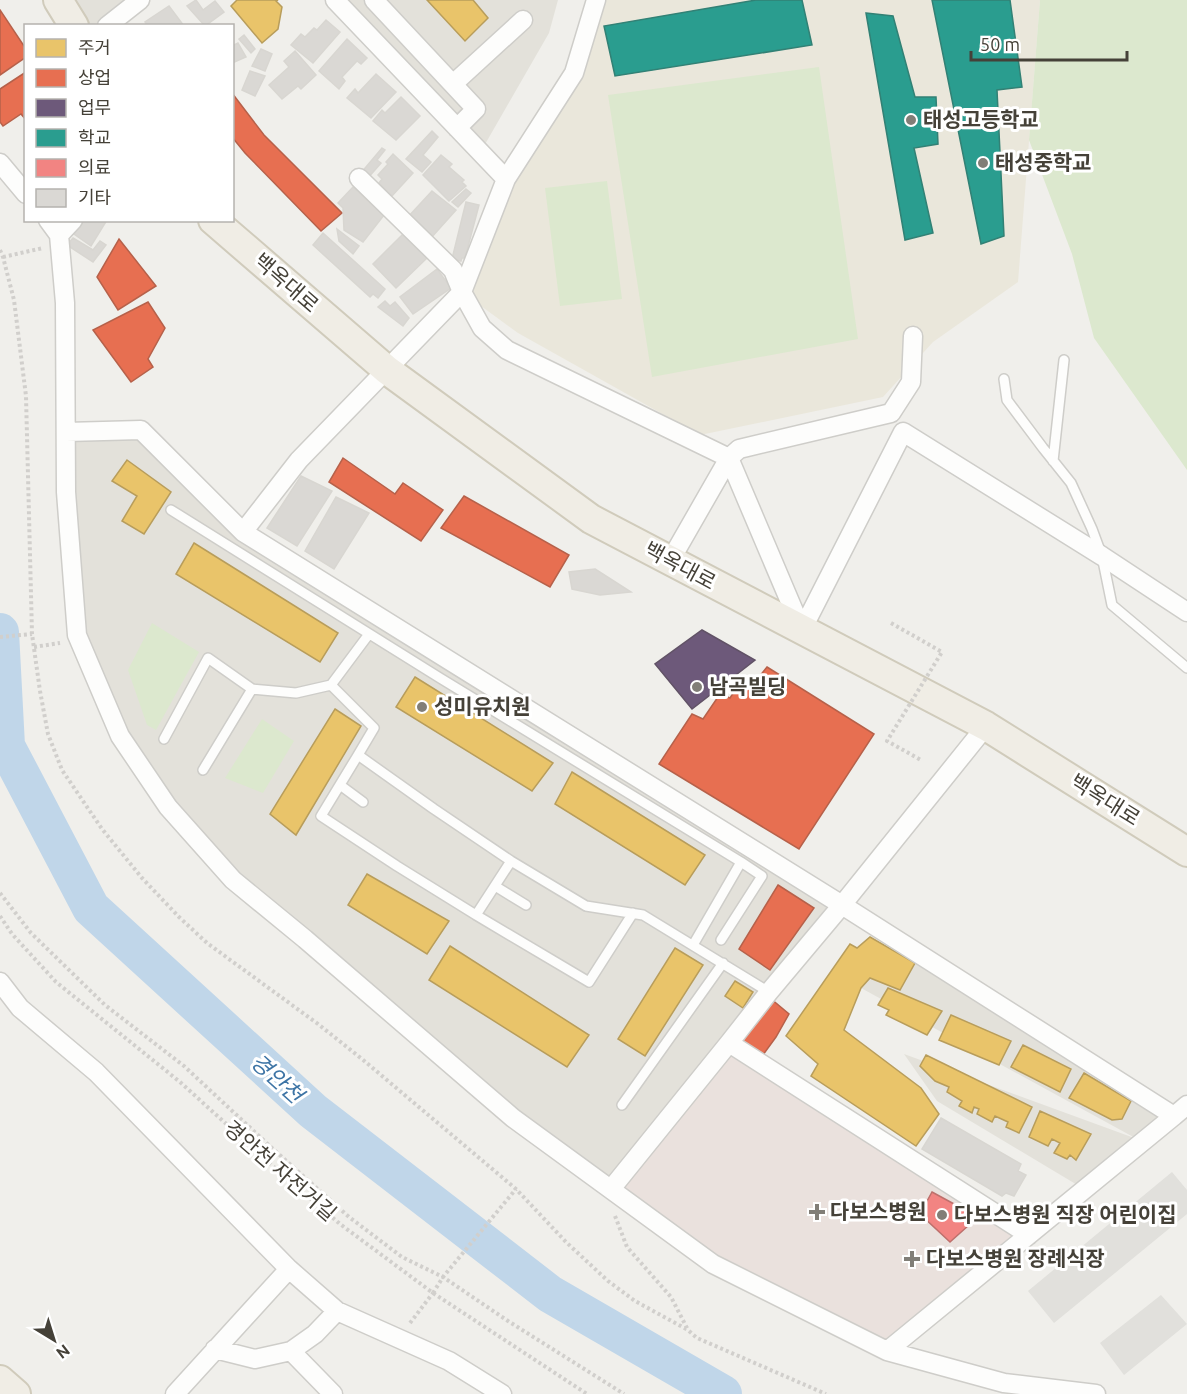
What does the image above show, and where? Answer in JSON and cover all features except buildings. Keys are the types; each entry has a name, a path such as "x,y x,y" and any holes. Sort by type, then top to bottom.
{"main road":[{"path":"58,0 73,24"},
{"name":"백옥대로","path":"215,222 387,370 591,519 986,726 1187,852"},
{"path":"0,1380 16,1394"}],"street":[{"path":"110,24 140,0"},
{"path":"335,0 506,179"},
{"path":"374,0 476,109 457,128"},
{"path":"243,532 299,460 462,292 506,179 574,74 596,0"},
{"path":"453,84 523,20"},
{"path":"0,163 24,192"},
{"path":"359,178 453,270 482,328 507,350 729,458 802,630"},
{"path":"70,222 56,233 65,303 66,492 77,635 120,736 168,807 233,880 513,1118 713,1264 887,1350 1004,1383 1096,1394"},
{"path":"670,561 729,458 739,449 891,412 910,382 913,336"},
{"path":"66,432 141,430 243,532 842,905 1180,1110 887,1350"},
{"path":"802,630 903,432 1187,612"},
{"path":"610,1189 986,726"},
{"path":"0,982 20,1008 96,1072 289,1269 337,1311 449,1361 502,1394"},
{"path":"729,1043 1029,1235"},
{"path":"175,1394 289,1269"},
{"path":"215,1349 255,1359 291,1351 315,1334 337,1311"},
{"path":"291,1351 333,1394"}],"lane":[{"path":"1053,461 1064,360"},
{"path":"1004,379 1007,400 1071,483 1102,556 1112,605 1187,668"},
{"path":"171,510 762,876 721,940"},
{"path":"164,739 208,658 252,689 296,693 331,685 369,634"},
{"path":"331,685 374,728 321,816 476,915 589,982 633,913"},
{"path":"203,770 252,689"},
{"path":"358,755 512,861 586,906 643,915 769,992"},
{"path":"340,785 363,802"},
{"path":"476,915 512,861"},
{"path":"693,945 741,862"},
{"path":"495,886 526,905"},
{"path":"622,1105 723,963"}],"path":[{"path":"3,257 56,233"},
{"path":"891,623 942,652 887,741 921,760"},
{"path":"0,637 32,634"},
{"path":"34,647 80,640"},
{"path":"0,893 31,933 105,1005 184,1066 349,1217 402,1257 443,1277 624,1394"},
{"name":"경안천 자전거길","path":"0,916 12,934 56,982 180,1082 340,1224 434,1293 587,1394"},
{"path":"399,1338 434,1293 443,1277 516,1189"},
{"path":"610,1189 616,1220 627,1247 671,1297 688,1330"}],"shaded area":[{"path":"58,0 140,0 110,24 73,24"},
{"path":"335,0 558,0 549,33 480,153"},
{"path":"598,0 1040,0 1018,282 933,342 883,397 700,435 518,333 462,292 506,179 574,73"},
{"path":"141,430 243,532 842,905 610,1189 233,880 120,736 77,635 66,432"},
{"path":"920,955 1174,1116 1084,1189 937,1101 904,1054 1137,1139 861,988 866,976 900,990"},
{"name":"다보스병원","path":"729,1043 1029,1235 887,1351 713,1264 611,1189"},
{"path":"1172,1172 1187,1190 1187,1214 1054,1323 1028,1291"},
{"path":"1161,1295 1187,1324 1124,1375 1100,1343"}],"green space":[{"path":"1040,0 1187,0 1187,470 1094,338 1072,254 1029,140"},
{"path":"819,67 858,339 652,377 608,95"},
{"path":"607,181 622,299 560,306 545,188"},
{"path":"152,623 199,652 156,730 147,725 128,670"},
{"path":"262,719 294,741 263,793 225,778"}],"waterway":[{"name":"경안천","path":"0,632 6,746 91,908 313,1111 550,1294 723,1394"}],"place":[{"name":"태성고등학교","path":"911,120"},
{"name":"태성중학교","path":"983,163"},
{"name":"남곡빌딩","path":"697,687"},
{"name":"성미유치원","path":"422,707"},
{"name":"다보스병원","path":"817,1212"},
{"name":"다보스병원 직장 어린이집","path":"942,1215"},
{"name":"다보스병원 장례식장","path":"912,1259"}]}
